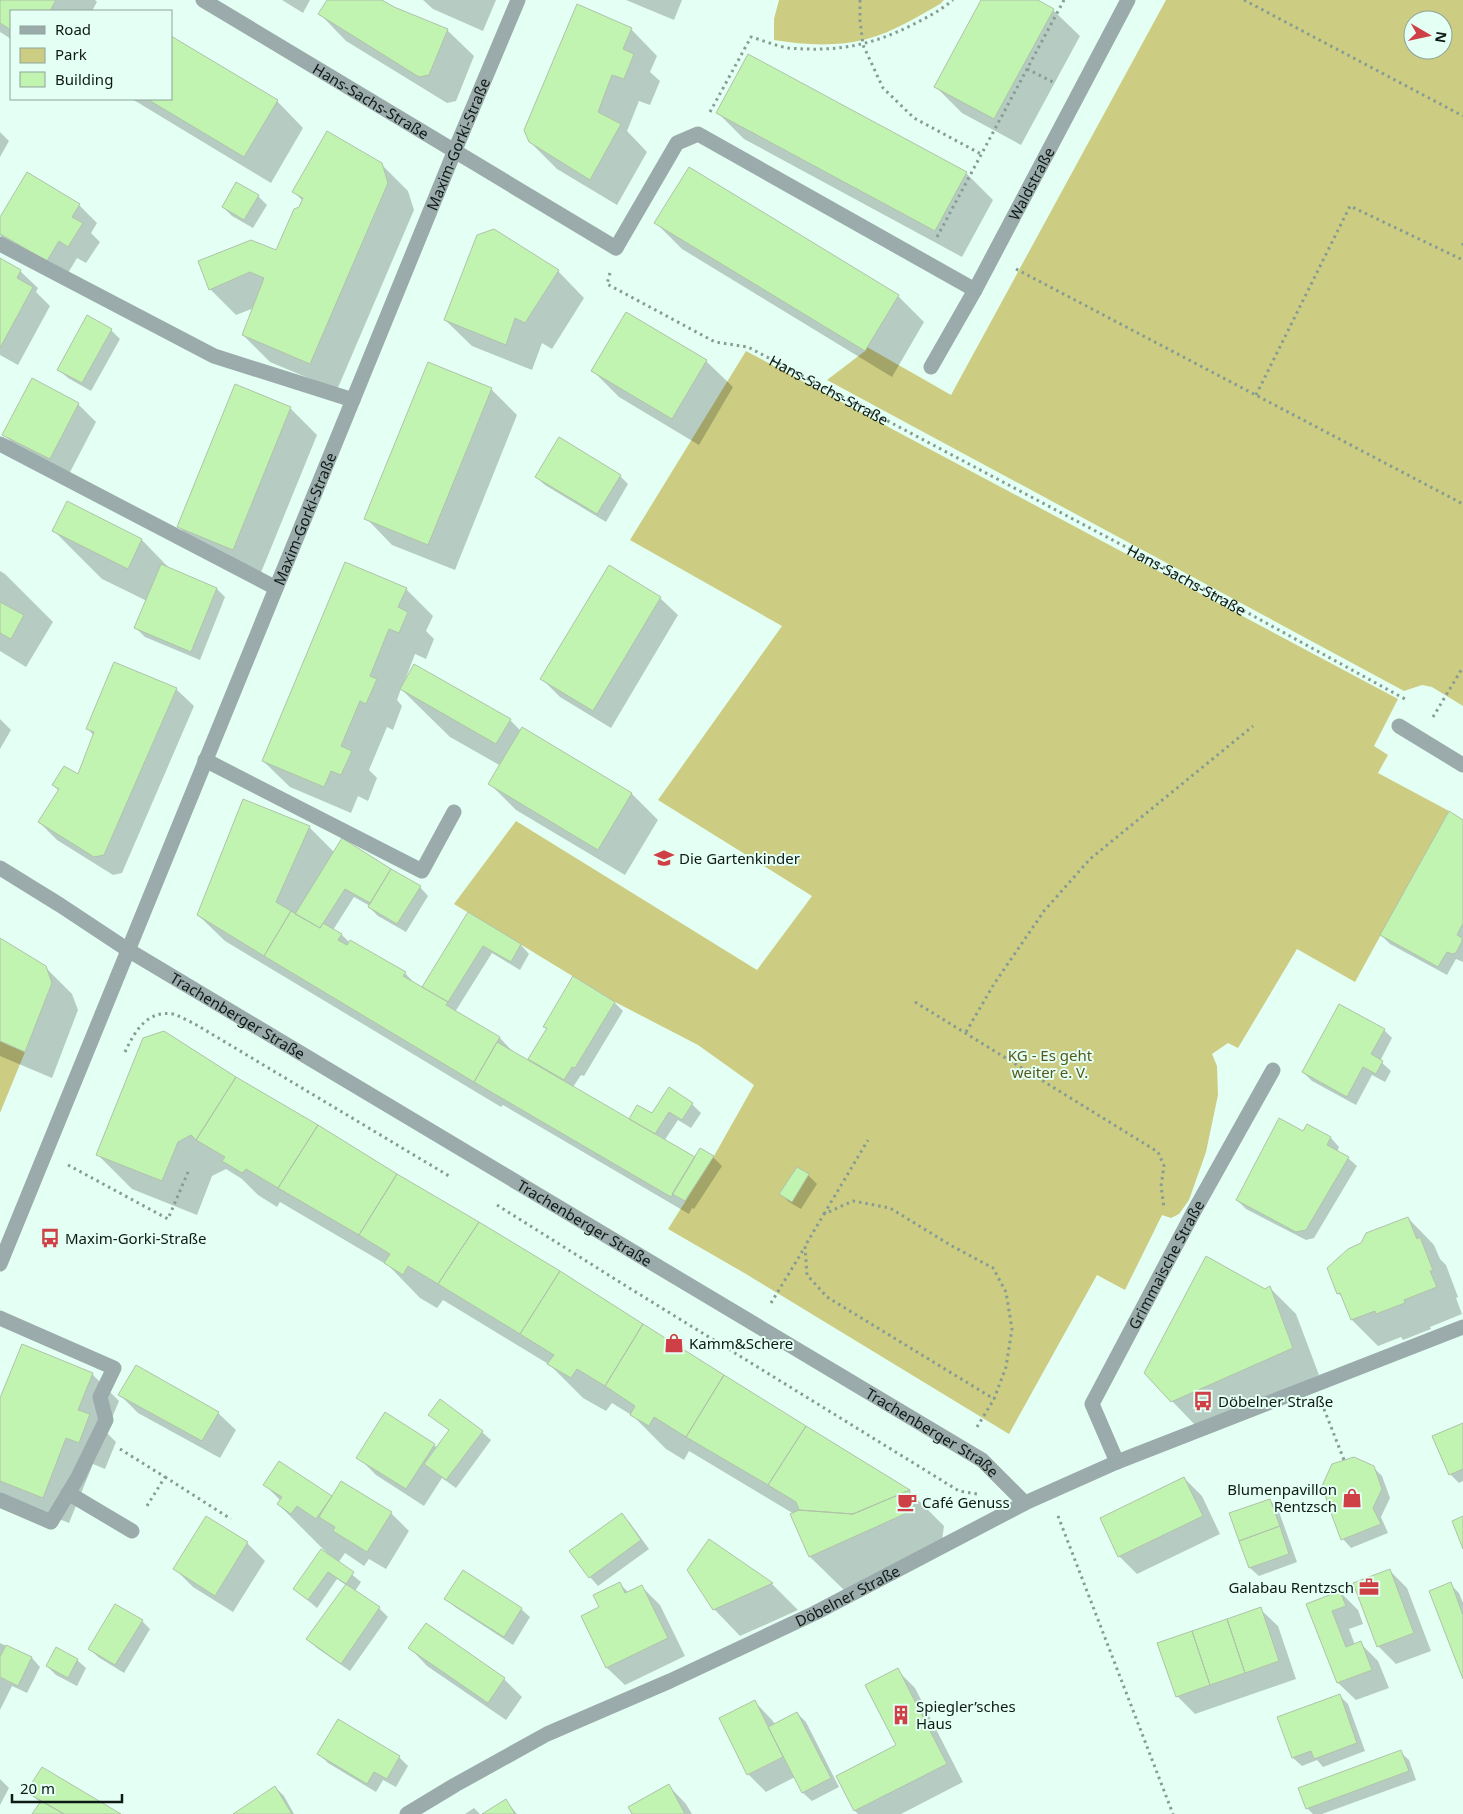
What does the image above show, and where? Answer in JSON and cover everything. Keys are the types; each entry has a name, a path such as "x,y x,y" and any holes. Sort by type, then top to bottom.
{"street":[{"name":"Hans-Sachs-Straße","path":"203,0 616,248"},
{"name":"Maxim-Gorki-Straße","path":"0,1264 518,0"},
{"name":"Waldstraße","path":"931,367 975,290 1128,0"},
{"path":"616,248 678,143 698,134 975,290"},
{"path":"0,244 214,356 353,400"},
{"path":"0,444 276,588"},
{"path":"1399,726 1463,766"},
{"path":"206,760 422,871 454,812"},
{"name":"Trachenberger Straße","path":"0,868 128,950 982,1460 1024,1503"},
{"name":"Grimmaische Straße","path":"1117,1462 1092,1404 1273,1070"},
{"path":"0,1318 114,1368 100,1398 106,1420 51,1522 0,1500"},
{"name":"Döbelner Straße","path":"407,1814 547,1734 670,1681 807,1617 1024,1503 1117,1462 1463,1327"},
{"path":"68,1493 132,1531"}],"path":[{"path":"860,0 862,45 883,88 914,118 981,154"},
{"path":"698,134 751,37 786,48 843,48 862,45 891,35 942,10 953,0"},
{"path":"924,261 1064,0"},
{"path":"1244,0 1463,116"},
{"path":"1027,69 1034,73"},
{"path":"1256,395 1350,206 1463,260"},
{"name":"Hans-Sachs-Straße","path":"616,248 607,284 715,342 748,347 766,356 1165,568 1414,704 1399,726"},
{"path":"992,257 1463,504"},
{"path":"1420,739 1463,666"},
{"path":"966,1032 994,984 1044,911 1090,859 1253,726"},
{"path":"914,1002 966,1032 1158,1152 1164,1166 1161,1186 1166,1216 1184,1232"},
{"name":"Trachenberger Straße","path":"125,1052 136,1030 155,1014 174,1014 195,1024 454,1179"},
{"path":"756,1326 868,1140"},
{"path":"45,1153 168,1219 188,1172"},
{"path":"824,1214 853,1200 890,1208 952,1246 994,1268 1006,1292 1012,1329 1006,1367 994,1399 964,1449"},
{"name":"Trachenberger Straße","path":"496,1204 959,1491 978,1494"},
{"path":"805,1246 807,1275 828,1297 994,1399"},
{"path":"1315,1385 1344,1460"},
{"path":"98,1436 231,1519"},
{"path":"132,1531 165,1477"},
{"path":"1048,1493 1173,1814"}],"green space":[{"path":"779,0 944,0 914,19 877,36 855,42 820,44 774,40 774,19"},
{"path":"1166,0 1463,0 1463,706 1432,687 1422,685 1404,691 827,380 865,351 867,347 951,395"},
{"name":"KG - Es geht weiter e. V.","path":"746,351 1398,699 1374,746 1388,755 1378,773 1449,811 1355,982 1297,949 1238,1048 1228,1043 1212,1054 1217,1066 1218,1095 1206,1152 1189,1200 1179,1214 1171,1218 1162,1215 1125,1290 1097,1275 1009,1434 746,1274 668,1229 714,1156 754,1085 698,1045 615,1002 454,904 516,821 757,970 812,896 658,800 782,626 630,540"},
{"path":"0,1041 25,1052 0,1113"}],"building":[{"path":"0,0 56,0 51,10 10,10 10,29 0,23"},
{"path":"327,0 382,0 394,7 448,29 429,75 419,77 318,14"},
{"path":"981,0 1038,0 1054,9 994,119 934,87"},
{"path":"577,4 632,28 623,49 634,54 624,79 612,75 598,112 621,124 590,180 529,142 524,130"},
{"path":"172,37 278,100 244,157 149,100 172,100"},
{"path":"748,54 967,172 935,231 716,113"},
{"path":"327,131 382,163 388,183 310,364 242,335 264,278 250,272 209,290 198,261 251,240 276,250 294,209 299,207 303,198 292,192"},
{"path":"689,167 899,295 865,351 654,223"},
{"path":"27,172 80,204 72,217 83,223 68,247 59,241 47,261 0,234 0,217"},
{"path":"236,182 259,195 244,220 222,207"},
{"path":"494,229 559,270 525,323 515,318 506,345 444,320 477,235"},
{"path":"0,258 21,270 17,278 33,287 0,348"},
{"path":"626,312 707,360 672,419 591,371"},
{"path":"87,315 112,329 82,383 57,370"},
{"path":"428,362 492,388 428,545 364,519"},
{"path":"32,378 79,403 50,459 2,435"},
{"path":"235,384 291,407 233,550 177,527"},
{"path":"559,437 621,475 597,514 535,477"},
{"path":"67,501 142,539 128,569 52,531"},
{"path":"345,562 407,588 398,607 408,612 399,633 389,629 370,676 377,679 366,704 360,701 341,746 352,751 341,775 331,771 324,787 262,761"},
{"path":"161,564 217,588 191,652 134,628"},
{"path":"609,565 661,597 593,711 540,679"},
{"path":"0,602 24,615 11,639 0,633"},
{"path":"114,662 177,688 104,855 94,857 38,822 59,789 52,785 64,766 78,774 94,732 86,729"},
{"path":"414,664 511,719 496,744 400,689"},
{"path":"522,727 632,793 598,850 488,784"},
{"path":"243,799 310,826 276,902 291,911 264,956 197,915"},
{"path":"1449,811 1463,820 1463,923 1457,935 1462,938 1462,941 1456,953 1447,952 1438,967 1380,935"},
{"path":"342,838 391,869 370,903 345,889 320,928 295,914"},
{"path":"391,869 421,886 397,924 368,907"},
{"path":"291,911 320,928 323,923 342,934 338,940 347,945 350,940 406,972 403,976 448,1002 446,1005 500,1037 474,1082 264,956"},
{"path":"468,912 521,944 511,962 483,946 448,1002 422,987"},
{"path":"0,938 46,966 52,983 25,1052 0,1041"},
{"path":"573,976 615,1002 575,1068 572,1067 564,1080 528,1059 547,1028 543,1027"},
{"path":"1339,1004 1385,1029 1371,1054 1383,1061 1376,1074 1363,1067 1347,1097 1302,1072"},
{"path":"164,1031 236,1077 196,1140 191,1135 178,1142 162,1181 96,1155 143,1038"},
{"path":"497,1042 695,1157 671,1197 474,1082"},
{"path":"236,1077 318,1125 278,1188 246,1169 242,1173 222,1161 225,1157 196,1140"},
{"path":"669,1087 693,1103 682,1120 669,1112 655,1134 629,1119 637,1105 652,1113"},
{"path":"1279,1118 1303,1131 1307,1124 1331,1137 1327,1145 1349,1157 1306,1230 1296,1232 1236,1200"},
{"path":"318,1125 397,1174 359,1235 278,1188"},
{"path":"700,1148 714,1156 685,1201 672,1194"},
{"path":"797,1167 809,1174 792,1202 779,1194"},
{"path":"397,1174 479,1222 438,1284 408,1266 403,1275 384,1263 390,1254 359,1235"},
{"path":"1408,1217 1417,1239 1420,1237 1433,1270 1430,1271 1437,1287 1404,1300 1405,1303 1376,1314 1375,1311 1351,1320 1340,1293 1337,1294 1327,1268 1348,1249 1361,1243 1366,1233"},
{"path":"479,1222 560,1271 520,1334 438,1284"},
{"path":"1206,1256 1265,1289 1270,1286 1293,1348 1171,1402 1144,1373"},
{"path":"560,1271 643,1324 605,1386 577,1369 571,1378 547,1364 554,1355 520,1334"},
{"path":"643,1324 724,1375 686,1437 654,1417 649,1426 630,1415 635,1406 605,1386"},
{"path":"22,1344 93,1373 78,1410 90,1414 79,1443 66,1438 43,1498 0,1481 0,1398"},
{"path":"136,1365 219,1412 202,1441 118,1395"},
{"path":"724,1375 806,1426 768,1485 686,1437"},
{"path":"440,1399 483,1431 446,1480 424,1464 449,1430 428,1415"},
{"path":"385,1412 435,1444 406,1489 356,1458"},
{"path":"1463,1423 1463,1469 1449,1475 1432,1436"},
{"path":"806,1426 910,1490 853,1514 799,1510 796,1502 768,1485"},
{"name":"Blumenpavillon Rentzsch","path":"1354,1457 1374,1466 1382,1489 1373,1508 1381,1524 1341,1540 1331,1513 1333,1509 1329,1507 1322,1486 1332,1464"},
{"path":"279,1461 332,1496 316,1519 297,1506 291,1514 277,1504 282,1497 263,1485"},
{"path":"1184,1477 1203,1516 1118,1557 1100,1518"},
{"path":"341,1481 392,1512 367,1552 333,1531 335,1527 319,1517"},
{"path":"910,1490 907,1513 809,1557 790,1514 799,1510 853,1514"},
{"path":"1270,1499 1280,1526 1239,1541 1229,1513"},
{"path":"622,1513 641,1540 589,1578 569,1551"},
{"path":"206,1516 248,1542 215,1596 173,1569"},
{"path":"1463,1516 1463,1549 1452,1521"},
{"path":"1280,1526 1289,1554 1249,1568 1239,1541"},
{"path":"709,1539 773,1583 713,1610 687,1570"},
{"path":"321,1549 354,1572 346,1584 328,1572 308,1600 293,1589"},
{"path":"1390,1569 1414,1633 1377,1647 1353,1583"},
{"path":"463,1570 522,1608 504,1637 444,1599"},
{"path":"620,1582 625,1593 642,1585 668,1638 606,1668 581,1616 599,1607 593,1595"},
{"path":"1451,1582 1463,1615 1463,1679 1429,1591"},
{"path":"346,1584 380,1607 341,1664 306,1639"},
{"path":"1340,1591 1346,1606 1332,1611 1346,1647 1361,1641 1372,1670 1337,1683 1306,1604"},
{"path":"115,1604 143,1620 115,1665 88,1649"},
{"path":"1261,1607 1279,1661 1245,1673 1227,1619"},
{"path":"1227,1619 1245,1673 1210,1685 1192,1631"},
{"path":"426,1623 505,1678 488,1703 408,1648"},
{"path":"1192,1631 1210,1685 1176,1697 1157,1643"},
{"path":"6,1645 32,1657 18,1686 0,1677 0,1657"},
{"path":"56,1647 78,1659 68,1678 46,1666"},
{"name":"Spiegler’sches Haus","path":"898,1668 947,1764 854,1811 836,1776 896,1745 865,1685"},
{"path":"1340,1694 1357,1743 1314,1759 1311,1751 1292,1758 1277,1717"},
{"path":"755,1700 783,1757 747,1775 719,1718"},
{"path":"797,1712 831,1778 802,1793 768,1727"},
{"path":"338,1719 400,1756 387,1779 374,1772 367,1784 317,1754"},
{"path":"1401,1750 1409,1771 1306,1809 1298,1788"},
{"path":"42,1767 121,1814 64,1814 26,1792"},
{"path":"669,1784 685,1814 632,1814 628,1807"},
{"path":"275,1786 292,1814 233,1814"},
{"path":"506,1799 515,1814 482,1814"},
{"path":"41,1801 64,1814 32,1814"}],"place":[{"name":"Die Gartenkinder","path":"664,858"},
{"name":"Maxim-Gorki-Straße","path":"50,1238"},
{"name":"Kamm&Schere","path":"674,1343"},
{"name":"Döbelner Straße","path":"1203,1401"},
{"name":"Blumenpavillon Rentzsch","path":"1352,1498"},
{"name":"Café Genuss","path":"907,1502"},
{"name":"Galabau Rentzsch","path":"1369,1587"},
{"name":"Spiegler’sches Haus","path":"901,1715"}]}
